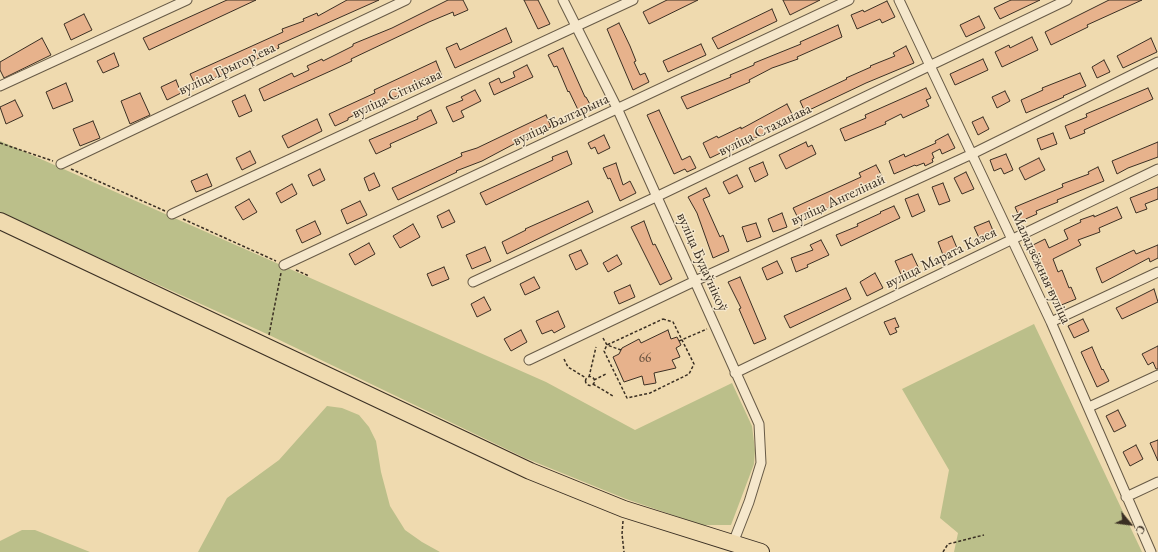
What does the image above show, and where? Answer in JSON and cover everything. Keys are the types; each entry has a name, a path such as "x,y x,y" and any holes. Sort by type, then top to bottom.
{"highway":[{"path":"0,221 530,471 624,509 761,552"}],"street":[{"path":"0,86 186,0"},
{"name":"вуліца Грыгорʼева","path":"61,164 406,0"},
{"name":"вуліца Будаўнікоў","path":"564,0 658,196 758,424 761,463 749,502 733,543"},
{"name":"вуліца Сітнікава","path":"172,214 633,0"},
{"name":"вуліца Балгарына","path":"284,265 849,0"},
{"name":"Маладзёжная вуліца","path":"899,0 1051,322 1151,552"},
{"name":"вуліца Стаханава","path":"473,282 658,196 1067,0"},
{"name":"вуліца Ангелінай","path":"529,360 694,281 972,154 1158,62"},
{"name":"вуліца Марата Казея","path":"735,373 1158,169"},
{"path":"1051,322 1158,272"},
{"path":"1089,407 1158,375"},
{"path":"1126,497 1158,482"}],"path":[{"path":"0,143 61,164 309,276"},
{"path":"264,346 271,332 279,276 284,265"},
{"path":"663,319 674,322 682,340 694,364 689,374 650,393 627,398 604,351 607,345 663,319"},
{"path":"679,341 714,326"},
{"path":"603,338 607,345 621,350"},
{"path":"589,377 596,347"},
{"path":"564,359 568,367 586,378 589,377 594,380"},
{"path":"593,384 594,380 606,374"},
{"path":"586,378 586,385 593,384 613,396"},
{"path":"624,509 622,534 624,552"},
{"path":"943,552 948,544 984,535"}],"green space":[{"path":"0,141 546,382 635,430 732,383 752,426 755,450 754,464 731,525 702,525 626,499 525,458 267,334 0,213"},
{"path":"1034,324 1142,552 954,552 958,533 940,518 949,470 902,389"},
{"path":"327,406 342,408 359,415 369,427 376,441 381,472 390,506 405,530 440,552 198,552 227,498 279,460"},
{"path":"22,530 35,530 90,552 0,552 0,541"}],"building":[{"path":"227,0 256,0 149,50 143,38"},
{"path":"347,0 379,0 278,45 279,48 255,60 196,86 190,74 283,32 282,29 304,21 303,19 317,13 318,16"},
{"path":"448,0 463,0 468,10 454,16 453,12 429,22 351,59 352,61 264,101 259,89 292,73 294,77 309,70 307,66 322,59 323,61 353,46 353,44 392,28"},
{"path":"524,0 538,0 550,24 538,29"},
{"path":"667,0 698,0 649,24 643,12"},
{"path":"783,0 820,0 790,15"},
{"path":"1011,0 1040,0 1000,19 994,8"},
{"path":"1109,0 1142,0 1087,25 1088,27 1051,45 1045,32"},
{"path":"887,1 895,17 882,23 880,19 857,29 851,15 863,10 864,12"},
{"path":"772,9 777,21 718,49 712,38"},
{"path":"84,14 92,30 71,40 64,24"},
{"path":"979,16 985,28 966,37 960,25"},
{"path":"619,23 630,46 636,61 634,62 640,75 645,73 649,82 633,90 607,29"},
{"path":"838,25 842,37 797,57 798,59 772,68 749,80 750,82 687,109 681,97 731,77 730,75 754,65 754,63 801,44 800,42"},
{"path":"506,28 512,42 455,68 446,48 457,43 460,50"},
{"path":"1032,37 1038,50 1002,67 995,52 1009,45 1010,48"},
{"path":"42,38 51,55 4,78 0,70 0,62"},
{"path":"1151,38 1157,52 1123,68 1117,56"},
{"path":"701,44 706,55 668,72 663,61"},
{"path":"906,46 914,63 866,83 805,112 800,101 871,67 870,66 895,56 893,53"},
{"path":"563,48 585,97 592,108 580,114 569,91 568,92 557,66 554,67 548,55"},
{"path":"114,53 119,66 103,73 97,61"},
{"path":"983,59 988,70 955,85 950,74"},
{"path":"1104,60 1110,72 1097,78 1092,67"},
{"path":"436,61 442,76 431,80 429,76 415,82 417,87 348,118 348,120 335,126 329,114 375,93 374,90"},
{"path":"527,65 533,77 494,95 489,83 499,78 501,83 515,77 513,72"},
{"path":"1080,73 1086,86 1026,113 1021,100 1043,90 1042,88"},
{"path":"176,80 181,93 167,100 161,87"},
{"path":"66,83 73,101 53,109 46,92"},
{"path":"926,88 931,98 926,100 929,106 903,118 901,114 885,122 886,124 845,141 840,129 866,118 865,115"},
{"path":"1148,88 1153,99 1084,130 1085,133 1070,139 1065,126 1087,117 1086,114"},
{"path":"475,90 481,101 461,111 464,117 453,122 446,107 463,100 461,97"},
{"path":"1005,91 1010,101 997,108 992,97"},
{"path":"140,93 150,115 130,124 121,101"},
{"path":"245,95 252,111 239,117 232,101"},
{"path":"15,100 23,116 6,124 0,107"},
{"path":"787,104 794,118 755,138 754,137 710,158 703,143 717,136 718,138 741,127 741,129"},
{"path":"431,110 437,123 390,144 391,147 376,154 369,140 418,119 417,117"},
{"path":"659,110 682,160 690,156 696,168 687,172 685,169 674,174 647,115"},
{"path":"546,115 551,127 529,136 482,161 456,171 457,172 398,200 392,188 462,156 461,153 477,148"},
{"path":"983,117 989,129 978,135 972,122"},
{"path":"317,119 322,131 288,148 282,136"},
{"path":"93,121 100,138 80,146 73,129"},
{"path":"1053,133 1057,144 1041,150 1037,139"},
{"path":"948,134 955,148 942,154 940,149 932,153 934,158 932,159 933,162 925,166 924,163 915,165 894,174 889,161 904,154 905,157 936,143 935,141"},
{"path":"604,135 610,148 598,154 595,147 591,149 588,143"},
{"path":"806,142 808,147 812,145 816,154 786,169 779,155"},
{"path":"1158,142 1158,157 1128,168 1117,174 1112,161"},
{"path":"250,151 256,163 242,170 236,158"},
{"path":"567,151 572,164 486,205 480,193 553,160 552,157"},
{"path":"1006,154 1013,170 1004,174 1001,168 994,171 990,160"},
{"path":"1039,158 1045,170 1025,180 1019,168"},
{"path":"763,162 768,175 755,182 749,168"},
{"path":"616,163 623,185 630,181 636,193 620,201 610,178 608,179 603,168"},
{"path":"876,165 884,180 800,222 793,208 861,177 859,173"},
{"path":"1098,167 1104,181 1057,200 1058,202 1036,211 1037,214 1021,221 1015,207 1063,187 1062,184 1089,174 1088,172"},
{"path":"320,169 325,180 313,186 308,175"},
{"path":"966,172 974,189 962,194 954,178"},
{"path":"374,173 380,186 369,191 364,178"},
{"path":"207,174 212,186 196,192 191,181"},
{"path":"737,175 743,187 729,194 723,182"},
{"path":"943,183 950,201 939,205 932,187"},
{"path":"292,184 297,194 281,203 276,193"},
{"path":"1158,187 1158,199 1145,204 1147,209 1136,213 1130,198"},
{"path":"706,188 710,196 703,199 720,237 723,235 729,251 713,258 697,213 688,197"},
{"path":"918,194 925,211 912,217 905,199"},
{"path":"249,199 257,212 243,220 235,207"},
{"path":"360,201 367,215 347,224 341,210"},
{"path":"588,201 593,212 507,254 502,242 526,230 525,229"},
{"path":"894,206 900,218 841,246 836,235 858,226 857,224"},
{"path":"1117,207 1122,218 1099,228 1100,232 1078,240 1081,245 1053,259 1058,272 1062,270 1069,288 1071,287 1076,299 1059,306 1050,285 1047,287 1040,271 1042,270 1031,246 1045,239 1049,248 1068,239 1064,230 1081,222 1080,220 1094,215 1094,217"},
{"path":"449,210 455,222 442,228 437,216"},
{"path":"782,213 787,227 773,232 768,219"},
{"path":"315,221 321,234 302,243 296,230"},
{"path":"644,221 653,245 655,244 672,279 660,285 631,227"},
{"path":"989,221 994,233 980,240 974,227"},
{"path":"756,223 761,237 747,242 742,227"},
{"path":"413,224 420,237 400,248 393,236"},
{"path":"952,236 957,248 943,255 938,242"},
{"path":"821,240 829,255 796,272 791,258 813,250 810,245"},
{"path":"369,243 375,254 355,265 349,254"},
{"path":"1158,245 1158,258 1150,262 1149,258 1102,283 1096,268 1134,250 1136,254"},
{"path":"485,247 491,261 472,269 466,255"},
{"path":"581,250 588,264 576,270 569,255"},
{"path":"912,254 920,271 903,279 895,261"},
{"path":"617,255 622,264 608,272 603,263"},
{"path":"777,261 783,273 767,280 762,268"},
{"path":"444,267 449,279 432,286 427,274"},
{"path":"875,273 883,288 867,296 860,282"},
{"path":"534,277 540,288 525,295 520,284"},
{"path":"740,277 766,339 754,344 739,309 741,308 728,282"},
{"path":"630,285 635,297 619,304 614,292"},
{"path":"846,288 851,299 790,328 784,316"},
{"path":"1154,289 1158,302 1122,319 1116,308"},
{"path":"484,297 491,310 477,317 471,304"},
{"path":"558,311 565,327 554,333 552,330 542,334 536,321"},
{"path":"895,318 899,327 895,328 897,332 890,335 884,322"},
{"path":"1083,319 1089,331 1074,338 1068,326"},
{"path":"521,330 527,342 511,351 504,339"},
{"path":"668,330 671,339 677,337 681,345 676,348 680,357 672,360 676,368 654,373 656,383 644,385 642,376 624,382 613,357 619,354 622,348 639,339 641,343"},
{"path":"1158,346 1158,369 1156,369 1153,362 1148,365 1142,354"},
{"path":"1092,347 1102,370 1103,369 1109,381 1097,387 1081,352"},
{"path":"1118,410 1126,426 1114,432 1106,416"},
{"path":"1158,440 1158,461 1150,443"},
{"path":"1136,445 1143,459 1130,466 1123,452"}]}
